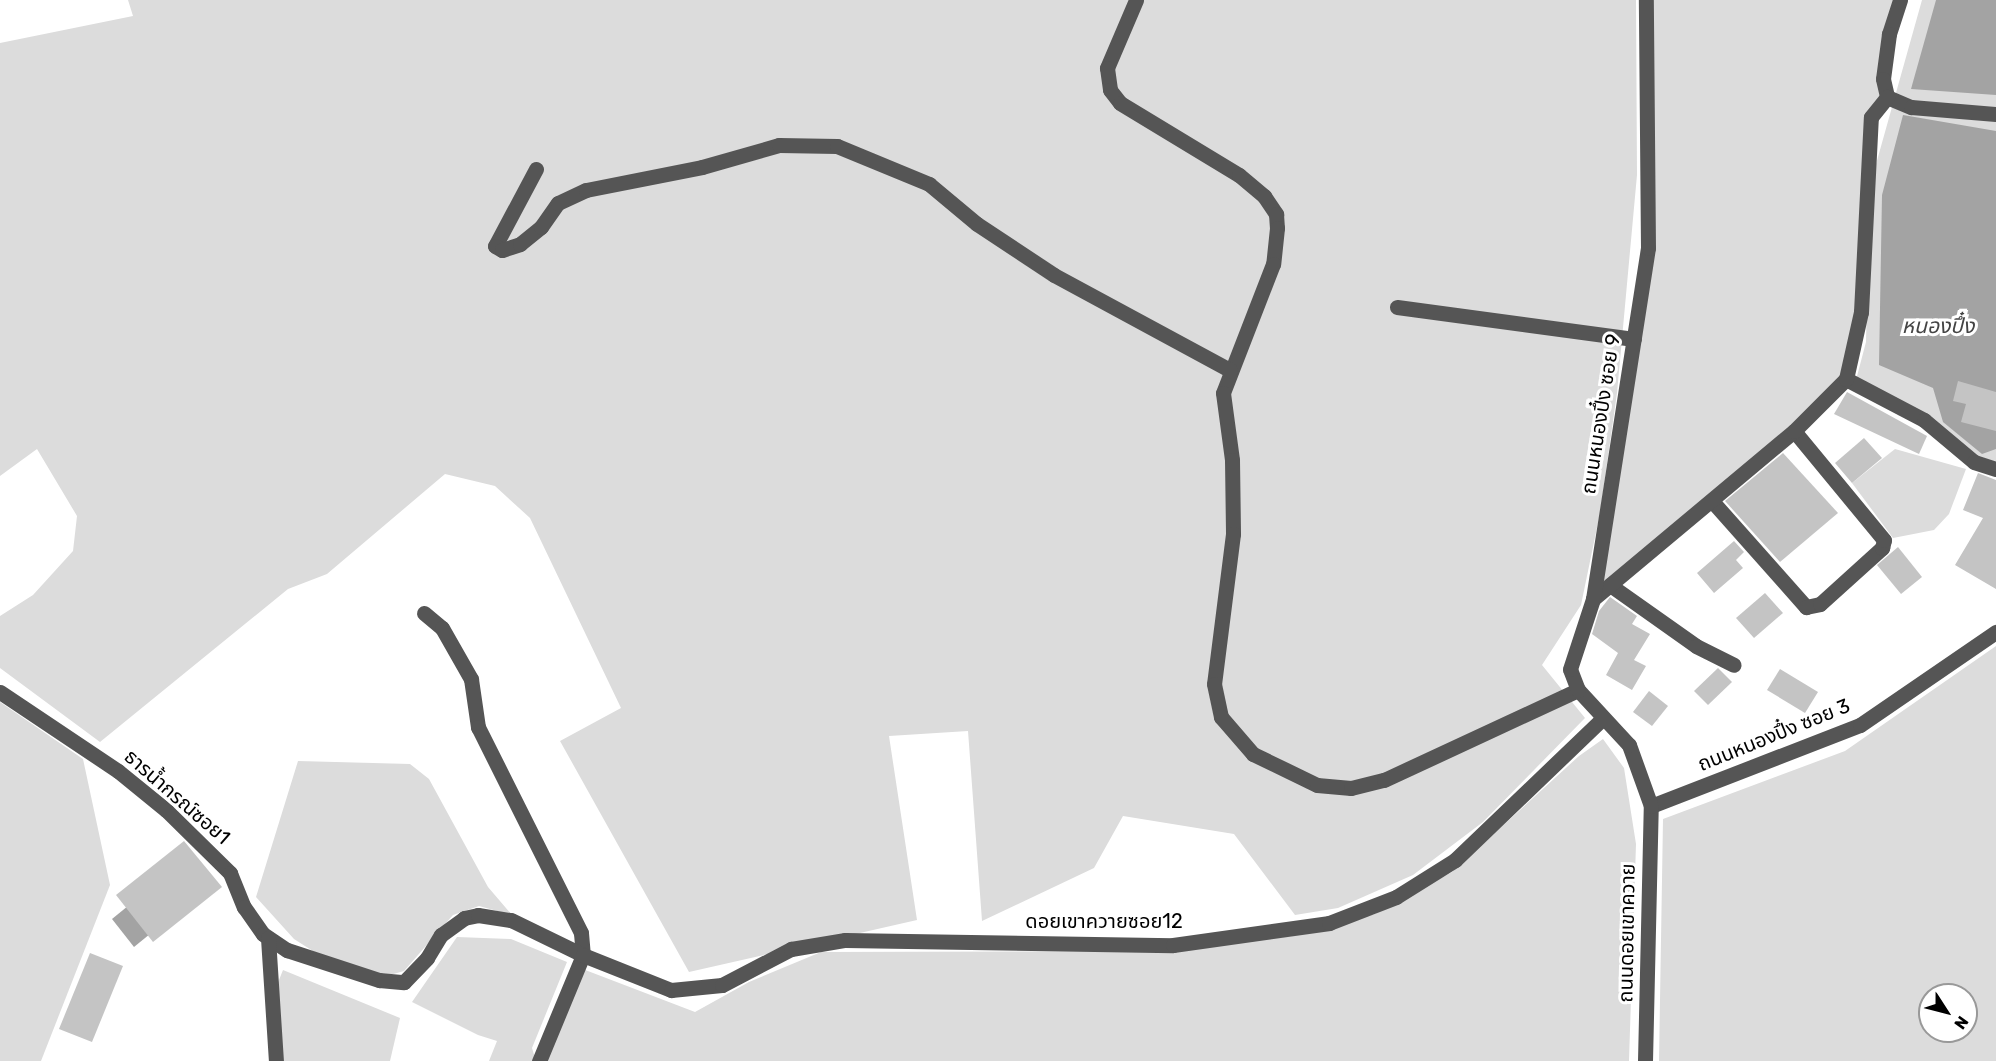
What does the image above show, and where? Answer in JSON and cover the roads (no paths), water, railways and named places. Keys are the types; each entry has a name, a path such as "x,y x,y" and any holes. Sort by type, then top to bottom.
{"street":[{"path":"1136,0 1107,68 1110,90 1120,103 1239,175 1264,196 1276,214 1277,245 1273,264 1223,393 1232,460 1233,534 1214,684 1221,717 1253,754 1317,786 1350,788 1384,780 1578,690 1629,745 1651,806"},
{"name":"ถนนหนองปึ๋ง ซอย 9","path":"1578,690 1570,669 1593,599 1648,248 1646,0"},
{"path":"1887,97 1883,79 1889,34 1900,0"},
{"path":"1887,97 1911,107 1996,114"},
{"path":"1593,599 1794,431 1846,379 1860,312 1871,117 1887,97"},
{"path":"536,169 495,246 502,250 520,244 541,227 558,203 586,190 702,167 779,145 837,146 929,184 977,224 1054,275 1230,370"},
{"path":"1397,307 1634,339"},
{"path":"1846,379 1924,420 1974,462 1996,469"},
{"path":"1712,501 1806,607 1821,604 1882,548 1884,540 1794,431"},
{"path":"1610,585 1696,646 1734,665"},
{"path":"424,613 442,628 471,679 478,727 581,933 583,955 539,1061"},
{"name":"ถนนหนองปึ๋ง ซอย 3","path":"1651,806 1860,725 1996,632"},
{"name":"ธารน้ำกรณ์ซอย1","path":"0,692 118,771 197,838 230,873 244,907 268,938 318,962 379,980 404,982 427,958 441,935 464,918 478,915 511,920 583,955"},
{"name":"ดอยเขาควายซอย12","path":"583,955 671,990 722,986 791,950 845,940 1173,945 1329,923 1396,897 1455,860 1603,718"},
{"name":"ถนนดอยเขาควาย","path":"1645,1061 1651,806"},
{"path":"268,938 276,1061"}],"water":[{"path":"1936,0 1996,0 1996,95 1911,89"},
{"name":"หนองปึ๋ง","path":"1903,115 1996,131 1996,449 1982,454 1943,422 1933,388 1879,365 1882,195"},
{"path":"188,857 210,885 134,947 112,919"}]}
